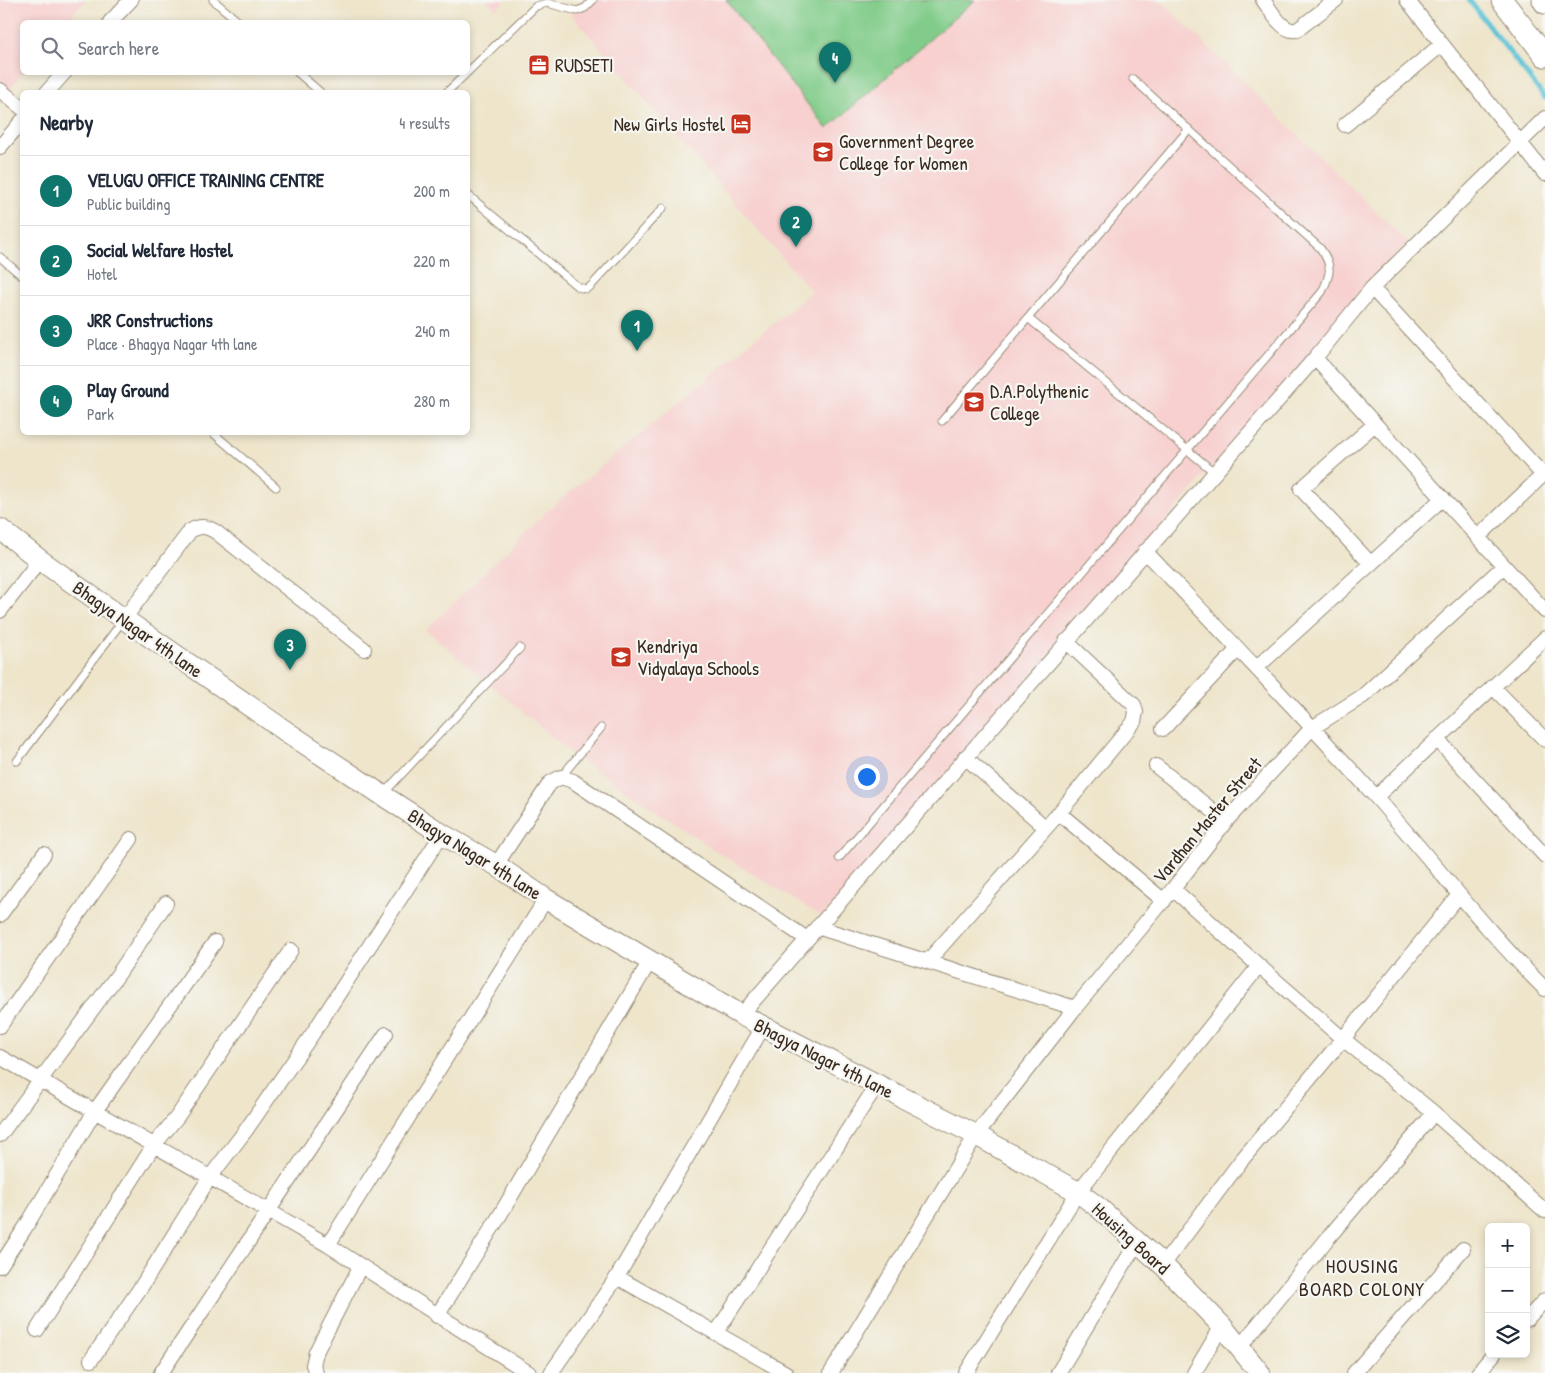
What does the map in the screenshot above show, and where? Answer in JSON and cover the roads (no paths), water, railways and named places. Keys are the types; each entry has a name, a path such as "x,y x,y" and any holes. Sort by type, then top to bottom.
{"main road":[{"path":"1502,0 1545,56"},
{"name":"Bhagya Nagar 4th lane","path":"0,528 40,560 124,620 382,795 442,834 496,865 546,899 741,1015 976,1135"},
{"name":"Housing Board","path":"976,1135 1078,1192 1099,1208 1163,1265 1222,1326 1260,1373"}],"street":[{"path":"112,20 131,0"},
{"path":"1262,0 1285,28 1293,31 1297,30 1336,0"},
{"path":"1406,0 1545,174"},
{"path":"1345,124 1442,45"},
{"path":"49,90 62,75"},
{"path":"0,90 20,106"},
{"path":"741,1015 1315,358 1372,288 1545,118"},
{"path":"0,147 20,128"},
{"path":"1372,288 1544,474 1478,538"},
{"path":"1315,358 1545,612"},
{"path":"1371,564 1301,489 1375,424"},
{"path":"1256,668 1443,498"},
{"path":"124,620 190,531 198,526 207,527 216,532 364,649"},
{"path":"1145,551 1376,797 1459,895 1527,971 1545,988"},
{"path":"0,611 40,560"},
{"name":"Vardhan Master Street","path":"831,1373 976,1135 1075,1008 1164,901 1226,821 1312,728 1364,696 1504,566"},
{"path":"1376,797 1545,638"},
{"path":"928,962 1059,813 1134,722 1136,712 1134,705 1066,641"},
{"path":"1163,729 1238,649"},
{"path":"1493,687 1545,740"},
{"path":"1438,739 1545,856"},
{"path":"965,757 1046,828"},
{"path":"1156,766 1226,821"},
{"path":"496,865 550,783 561,776 573,781 807,939"},
{"path":"1059,813 1164,901"},
{"path":"91,1360 143,1284 210,1177 246,1130 312,1033 442,834"},
{"path":"0,1026 131,839"},
{"path":"0,915 44,854"},
{"path":"1173,889 1343,1039 1434,1113 1545,1211"},
{"path":"1163,1265 1240,1162 1343,1039 1459,895"},
{"path":"328,1245 546,899"},
{"path":"0,1135 119,973 166,902"},
{"path":"817,927 1075,1008"},
{"path":"0,1266 30,1220 95,1111 214,942"},
{"path":"37,1330 154,1145 177,1117 290,950"},
{"path":"437,1316 502,1212 650,961"},
{"path":"966,1373 1078,1192 1259,966"},
{"path":"551,1373 616,1277 763,1027"},
{"path":"161,1373 386,1034"},
{"path":"0,1057 328,1245 529,1373"},
{"path":"716,1333 877,1085"},
{"path":"1239,1348 1328,1238 1434,1113"},
{"path":"1058,1373 1138,1241"},
{"path":"1354,1373 1463,1249"},
{"path":"316,1373 313,1366 316,1352 360,1267"},
{"path":"616,1277 786,1373"},
{"path":"1530,1316 1545,1300"},
{"path":"1194,1373 1222,1326"},
{"path":"1478,1373 1491,1358"}],"lane":[{"path":"212,0 237,20"},
{"path":"470,70 536,6 547,3 577,11 586,8 594,0"},
{"path":"300,75 318,90"},
{"path":"449,90 465,75"},
{"path":"839,858 1322,292 1327,281 1328,259 1320,248 1133,79"},
{"path":"942,421 1189,129"},
{"path":"470,198 578,287 586,289 591,286 663,208"},
{"path":"0,257 20,274"},
{"path":"1028,318 1214,472"},
{"path":"215,435 276,487"},
{"path":"17,761 124,620"},
{"path":"382,795 520,648"},
{"path":"561,776 601,728"}],"waterway":[{"path":"1469,0 1545,98"}],"place":[{"name":"RUDSETI","path":"539,65"},
{"name":"Play Ground","path":"835,83"},
{"name":"New Girls Hostel","path":"741,124"},
{"name":"Government Degree College for Women","path":"823,152"},
{"name":"Social Welfare Hostel","path":"796,247"},
{"name":"VELUGU OFFICE TRAINING CENTRE","path":"637,351"},
{"name":"D.A.Polythenic College","path":"974,402"},
{"name":"Kendriya Vidyalaya Schools","path":"621,657"},
{"name":"JRR Constructions","path":"290,670"}],"district":[{"name":"HOUSING BOARD COLONY","path":"1362,1276"}]}
